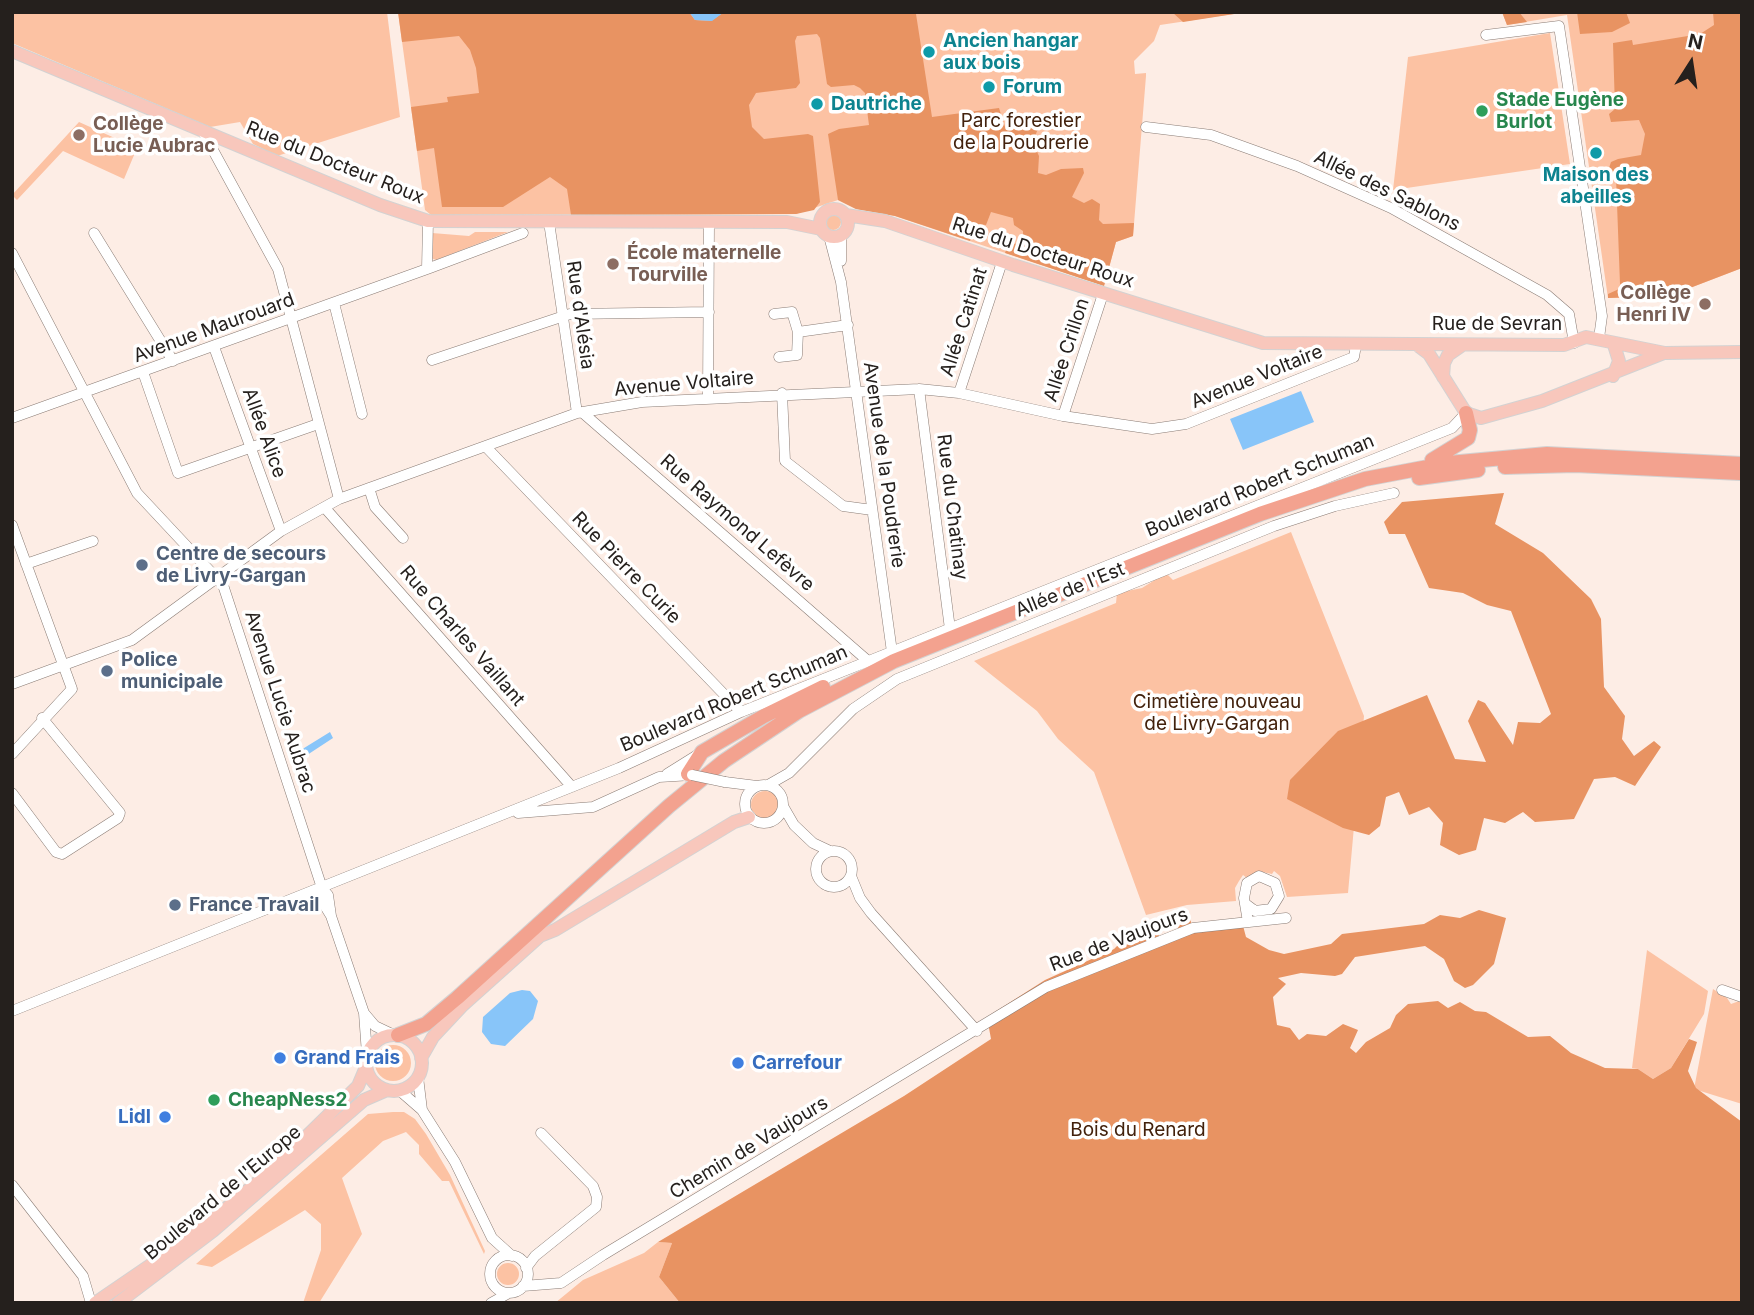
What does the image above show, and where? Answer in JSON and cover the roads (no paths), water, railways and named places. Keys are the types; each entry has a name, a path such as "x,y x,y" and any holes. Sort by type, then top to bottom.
{"highway":[{"path":"1396,473 1461,446 1468,438 1470,430 1465,413"},
{"path":"690,775 702,752 793,702 866,668 935,644 1260,514 1322,492 1449,463 1547,454 1742,464"},
{"path":"540,936 680,807 733,765 804,718 908,665 1262,522 1343,494 1402,481 1502,467 1576,464 1742,473"},
{"path":"396,1035 409,1033 426,1024 724,761 866,668"}],"main road":[{"name":"Rue du Docteur Roux","path":"12,51 388,208 428,221 787,222 834,227 864,224 905,229 1263,343 1356,345"},
{"name":"Rue de Sevran","path":"1356,345 1461,346 1574,342 1586,337 1599,338"},
{"path":"1599,338 1614,345 1665,353 1742,352"},
{"path":"1417,345 1429,354 1465,413 1472,417 1493,416 1613,376 1665,353"},
{"path":"1613,376 1619,361 1614,345"},
{"path":"1443,377 1444,363 1448,355 1461,346"},
{"path":"421,1058 413,1043 396,1035 377,1040 367,1060 373,1082 393,1090 418,1077 421,1058 433,1037 463,1005 540,936 738,820 749,817"},
{"name":"Boulevard de l'Europe","path":"93,1303 171,1252 250,1188 320,1125 358,1086 367,1060"},
{"name":"Boulevard de l'Europe","path":"118,1303 213,1231 364,1100 393,1090"}],"street":[{"path":"1486,34 1559,26 1602,316 1599,338"},
{"name":"Allée des Sablons","path":"1146,127 1212,135 1297,166 1391,208 1546,295 1569,314 1574,342"},
{"path":"202,130 278,269 339,499"},
{"path":"427,269 428,221"},
{"name":"Rue d'Alésia","path":"549,222 562,318 580,413"},
{"path":"708,397 709,222"},
{"name":"Avenue de la Poudrerie","path":"834,227 892,652"},
{"path":"94,233 173,361"},
{"name":"Avenue Maurouard","path":"12,418 523,233"},
{"name":"Avenue Lucie Aubrac","path":"12,253 137,493 217,577 227,595 322,888 320,898 331,916 364,1013 367,1060"},
{"name":"Allée Catinat","path":"959,393 1002,262"},
{"name":"Allée Crillon","path":"1063,416 1103,294"},
{"path":"334,303 362,415"},
{"path":"774,314 792,312 798,332 797,355 779,357"},
{"path":"432,360 576,314 709,313"},
{"path":"798,332 848,325"},
{"name":"Avenue Voltaire","path":"12,684 132,640 281,531 339,499 580,413 642,402 708,397 919,389 959,393 1133,428 1186,424 1354,357 1356,345"},
{"name":"Allée Alice","path":"214,347 281,531"},
{"path":"143,372 178,474 318,424"},
{"name":"Rue du Chatinay","path":"919,389 950,629"},
{"path":"782,393 785,461 843,506 872,510"},
{"name":"Rue Raymond Lefèvre","path":"580,413 866,668"},
{"name":"Boulevard Robert Schuman","path":"12,1012 620,768 741,712 866,668 892,652 1452,428 1465,413"},
{"name":"Rue Pierre Curie","path":"487,448 741,712"},
{"path":"369,488 375,507 403,538"},
{"name":"Allée de l'Est","path":"763,785 789,773 853,709 897,679 1274,526 1335,506 1394,493"},
{"name":"Rue Charles Vaillant","path":"325,508 572,787"},
{"path":"12,525 64,665 70,692 42,718 12,754"},
{"path":"26,564 93,541"},
{"path":"12,793 56,852 62,854 118,818 120,813 42,718"},
{"path":"506,814 593,807 666,775 702,752"},
{"name":"Allée de l'Est","path":"783,801 789,773"},
{"path":"666,775 690,775 728,783 763,785 783,801 794,825 813,843 848,856 852,866 851,876 860,898 977,1031"},
{"path":"728,783 745,799 749,817 761,823 775,820 794,825"},
{"path":"745,799 750,790 763,785"},
{"path":"561,791 565,802 575,809"},
{"path":"775,820 783,801"},
{"path":"813,843 819,880 826,886 840,887 860,898"},
{"path":"818,861 830,851"},
{"path":"840,887 851,876"},
{"path":"1247,905 1264,911 1276,903 1278,890 1275,883 1259,876 1252,878 1244,890 1248,922"},
{"name":"Rue de Vaujours","path":"977,1031 1046,987 1193,928 1282,919 1276,903"},
{"path":"1722,990 1742,997"},
{"path":"364,1013 375,1026 396,1035"},
{"name":"Chemin de Vaujours","path":"523,1286 550,1287 561,1283 603,1255 977,1031"},
{"path":"418,1077 422,1110"},
{"path":"393,1090 422,1110 455,1162 492,1238 494,1263 491,1302 523,1286 535,1256 596,1207 597,1197 593,1186 541,1133"},
{"path":"12,1185 83,1276 93,1303"},
{"path":"492,1238 538,1285"},
{"path":"104,1303 171,1252"},
{"path":"494,1263 512,1256"},
{"path":"491,1282 498,1290 509,1293"}],"water":[{"path":"689,12 724,12 712,21 695,20"},
{"path":"1301,391 1314,422 1243,450 1230,419"},
{"path":"330,732 333,738 301,759 297,757 296,753"},
{"path":"530,991 538,1001 533,1019 505,1046 491,1044 482,1032 483,1017 510,993"}],"place":[{"name":"Ancien hangar aux bois","path":"929,52"},
{"name":"Forum","path":"989,87"},
{"name":"Dautriche","path":"817,104"},
{"name":"Stade Eugène Burlot","path":"1482,111"},
{"name":"Collège Lucie Aubrac","path":"79,135"},
{"name":"Maison des abeilles","path":"1596,153"},
{"name":"École maternelle Tourville","path":"613,264"},
{"name":"Collège Henri IV","path":"1705,304"},
{"name":"Centre de secours de Livry-Gargan","path":"142,565"},
{"name":"Police municipale","path":"107,671"},
{"name":"France Travail","path":"175,905"},
{"name":"Grand Frais","path":"280,1058"},
{"name":"Carrefour","path":"738,1063"},
{"name":"CheapNess2","path":"214,1100"},
{"name":"Lidl","path":"165,1117"}],"park label":[{"name":"Parc forestier de la Poudrerie","path":"1021,132"},
{"name":"Cimetière nouveau de Livry-Gargan","path":"1217,713"},
{"name":"Bois du Renard","path":"1138,1130"}]}
